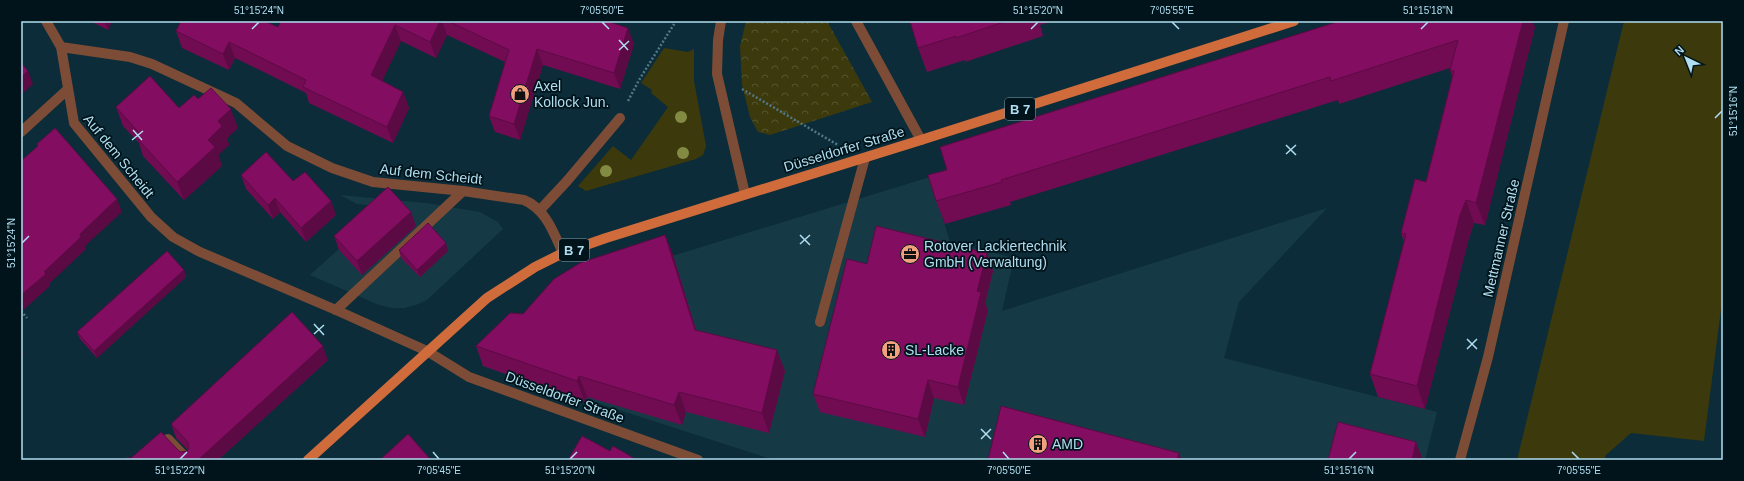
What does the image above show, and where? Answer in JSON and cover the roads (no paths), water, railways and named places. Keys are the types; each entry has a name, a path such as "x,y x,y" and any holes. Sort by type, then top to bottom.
{"main road":[{"name":"Düsseldorfer Straße","path":"308,460 492,294 535,267 563,253 606,238 921,140 1294,21"}],"street":[{"name":"Auf dem Scheidt","path":"46,21 61,47 72,118 76,127 151,217 173,237 200,252 336,310 427,352"},
{"path":"856,21 921,140"},
{"name":"Mettmanner Straße","path":"1460,460 1488,357 1564,21"},
{"path":"718,22 716,60 717,74 745,194"},
{"name":"Auf dem Scheidt","path":"61,47 130,57 152,64 236,103 286,146 327,165 361,178 384,184 463,191 524,200 540,210 547,220 563,253"},
{"path":"21,132 67,90"},
{"path":"540,210 567,181 620,118"},
{"path":"820,322 863,158"},
{"path":"336,310 463,191"},
{"name":"Düsseldorfer Straße","path":"427,352 469,377 698,460"},
{"path":"168,439 188,460"}],"place":[{"name":"Axel Kollock Jun.","path":"520,94"},
{"name":"Rotover Lackiertechnik GmbH (Verwaltung)","path":"910,254"},
{"name":"SL-Lacke","path":"891,350"},
{"name":"AMD","path":"1038,444"}]}
